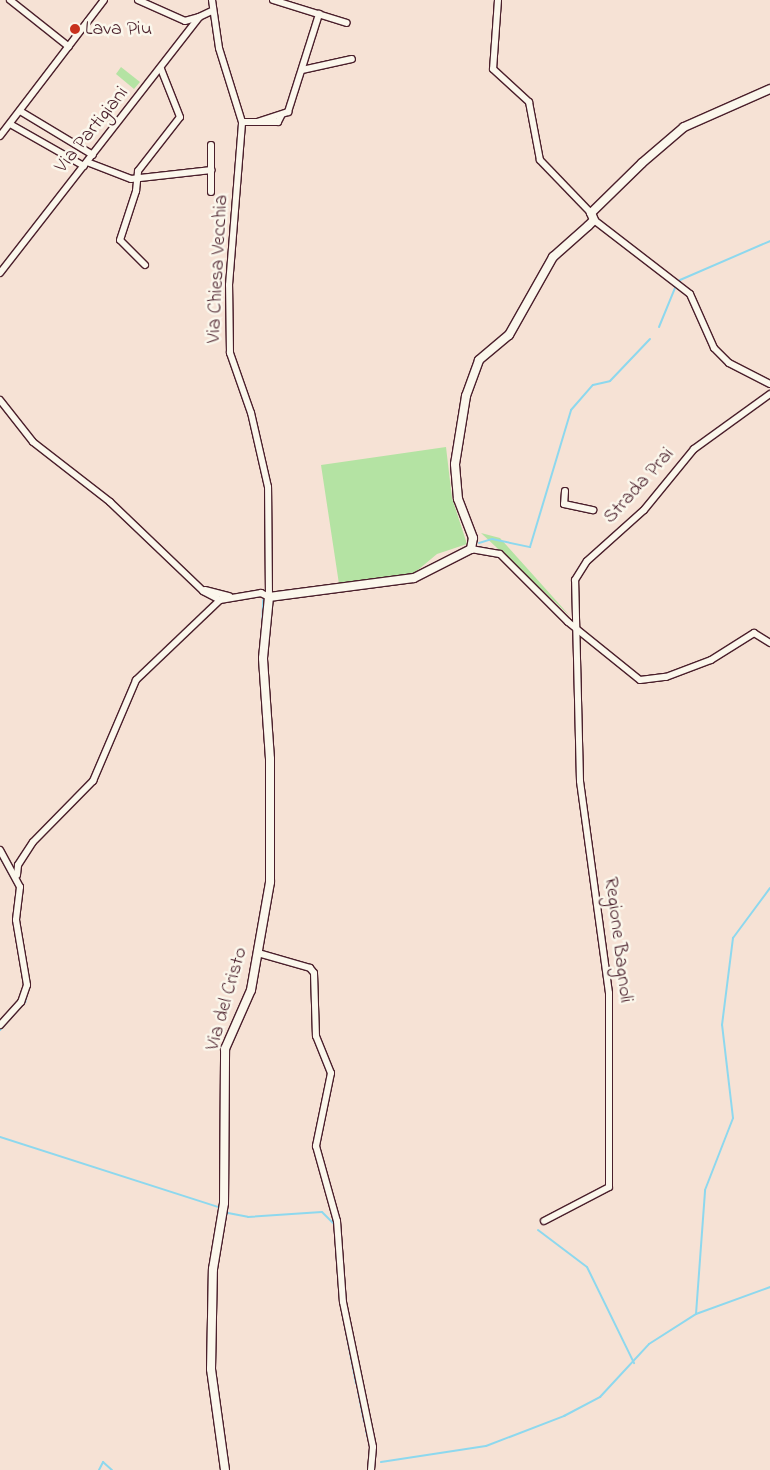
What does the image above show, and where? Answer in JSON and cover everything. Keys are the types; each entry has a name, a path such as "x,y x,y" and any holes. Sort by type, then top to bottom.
{"street":[{"path":"10,0 69,47"},
{"path":"0,136 104,0"},
{"path":"138,0 184,21 212,11"},
{"name":"Via Chiesa Vecchia","path":"212,0 212,11 242,122 229,285 230,352 264,464 268,487 269,597"},
{"path":"273,0 347,23"},
{"path":"498,0 492,69 529,102 540,160 592,217 690,294 714,348 729,363 770,384"},
{"path":"242,122 257,122 281,116 291,104 319,14"},
{"name":"Via Partigiani","path":"0,273 199,17"},
{"path":"184,21 188,33"},
{"path":"302,70 352,59"},
{"path":"145,265 120,240 136,179 180,117 161,68"},
{"path":"471,549 473,538 458,499 455,464 476,367 509,335 553,257 684,127 770,89"},
{"path":"20,111 92,155"},
{"path":"10,124 85,164 136,179 211,170"},
{"path":"211,146 211,192"},
{"name":"Strada Prai","path":"576,625 575,580 587,561 644,510 694,449 770,394"},
{"path":"0,400 33,442 110,502 198,586 220,600"},
{"path":"565,491 564,504 593,510"},
{"path":"0,1025 21,1002 27,985 16,920 20,901 17,875 18,865 32,842 93,781 127,695 140,675 220,600 261,593 269,597 414,578 471,549 500,554 531,588 640,680 650,682 711,660 754,633 770,643"},
{"path":"198,586 221,595 242,596"},
{"name":"Via del Cristo","path":"225,1470 211,1370 213,1269 224,1203 225,1049 251,990 270,882 270,759 263,658 269,597"},
{"name":"Regione Bagnoli","path":"544,1221 609,1187 610,1001 580,781 576,625"},
{"path":"0,850 17,875"},
{"path":"258,953 314,973 316,1036 331,1073 316,1146 337,1221 343,1302 373,1446 372,1470"}],"green space":[{"path":"121,67 140,82 134,89 116,74"},
{"path":"446,447 452,498 467,544 437,554 413,574 339,584 321,465"},
{"path":"481,533 500,538 570,616"}],"waterway":[{"path":"680,280 770,241"},
{"path":"659,327 675,288"},
{"path":"479,543 492,539 530,547 571,410 593,385 610,381 650,339"},
{"path":"262,632 263,600"},
{"path":"0,857 11,877"},
{"path":"381,1462 486,1446 564,1416 600,1397 649,1344 696,1314 705,1190 733,1118 722,1025 733,938 770,888"},
{"path":"0,1030 25,1002 28,991"},
{"path":"231,1026 237,1012"},
{"path":"0,1137 221,1208"},
{"path":"228,1213 248,1217 322,1212 334,1224"},
{"path":"538,1230 587,1267 634,1363"},
{"path":"696,1314 770,1287"},
{"path":"342,1311 356,1384"},
{"path":"358,1391 364,1421"},
{"path":"366,1431 368,1438"},
{"path":"99,1470 103,1462 112,1470"}],"place":[{"name":"Lava Piu","path":"75,29"}]}
